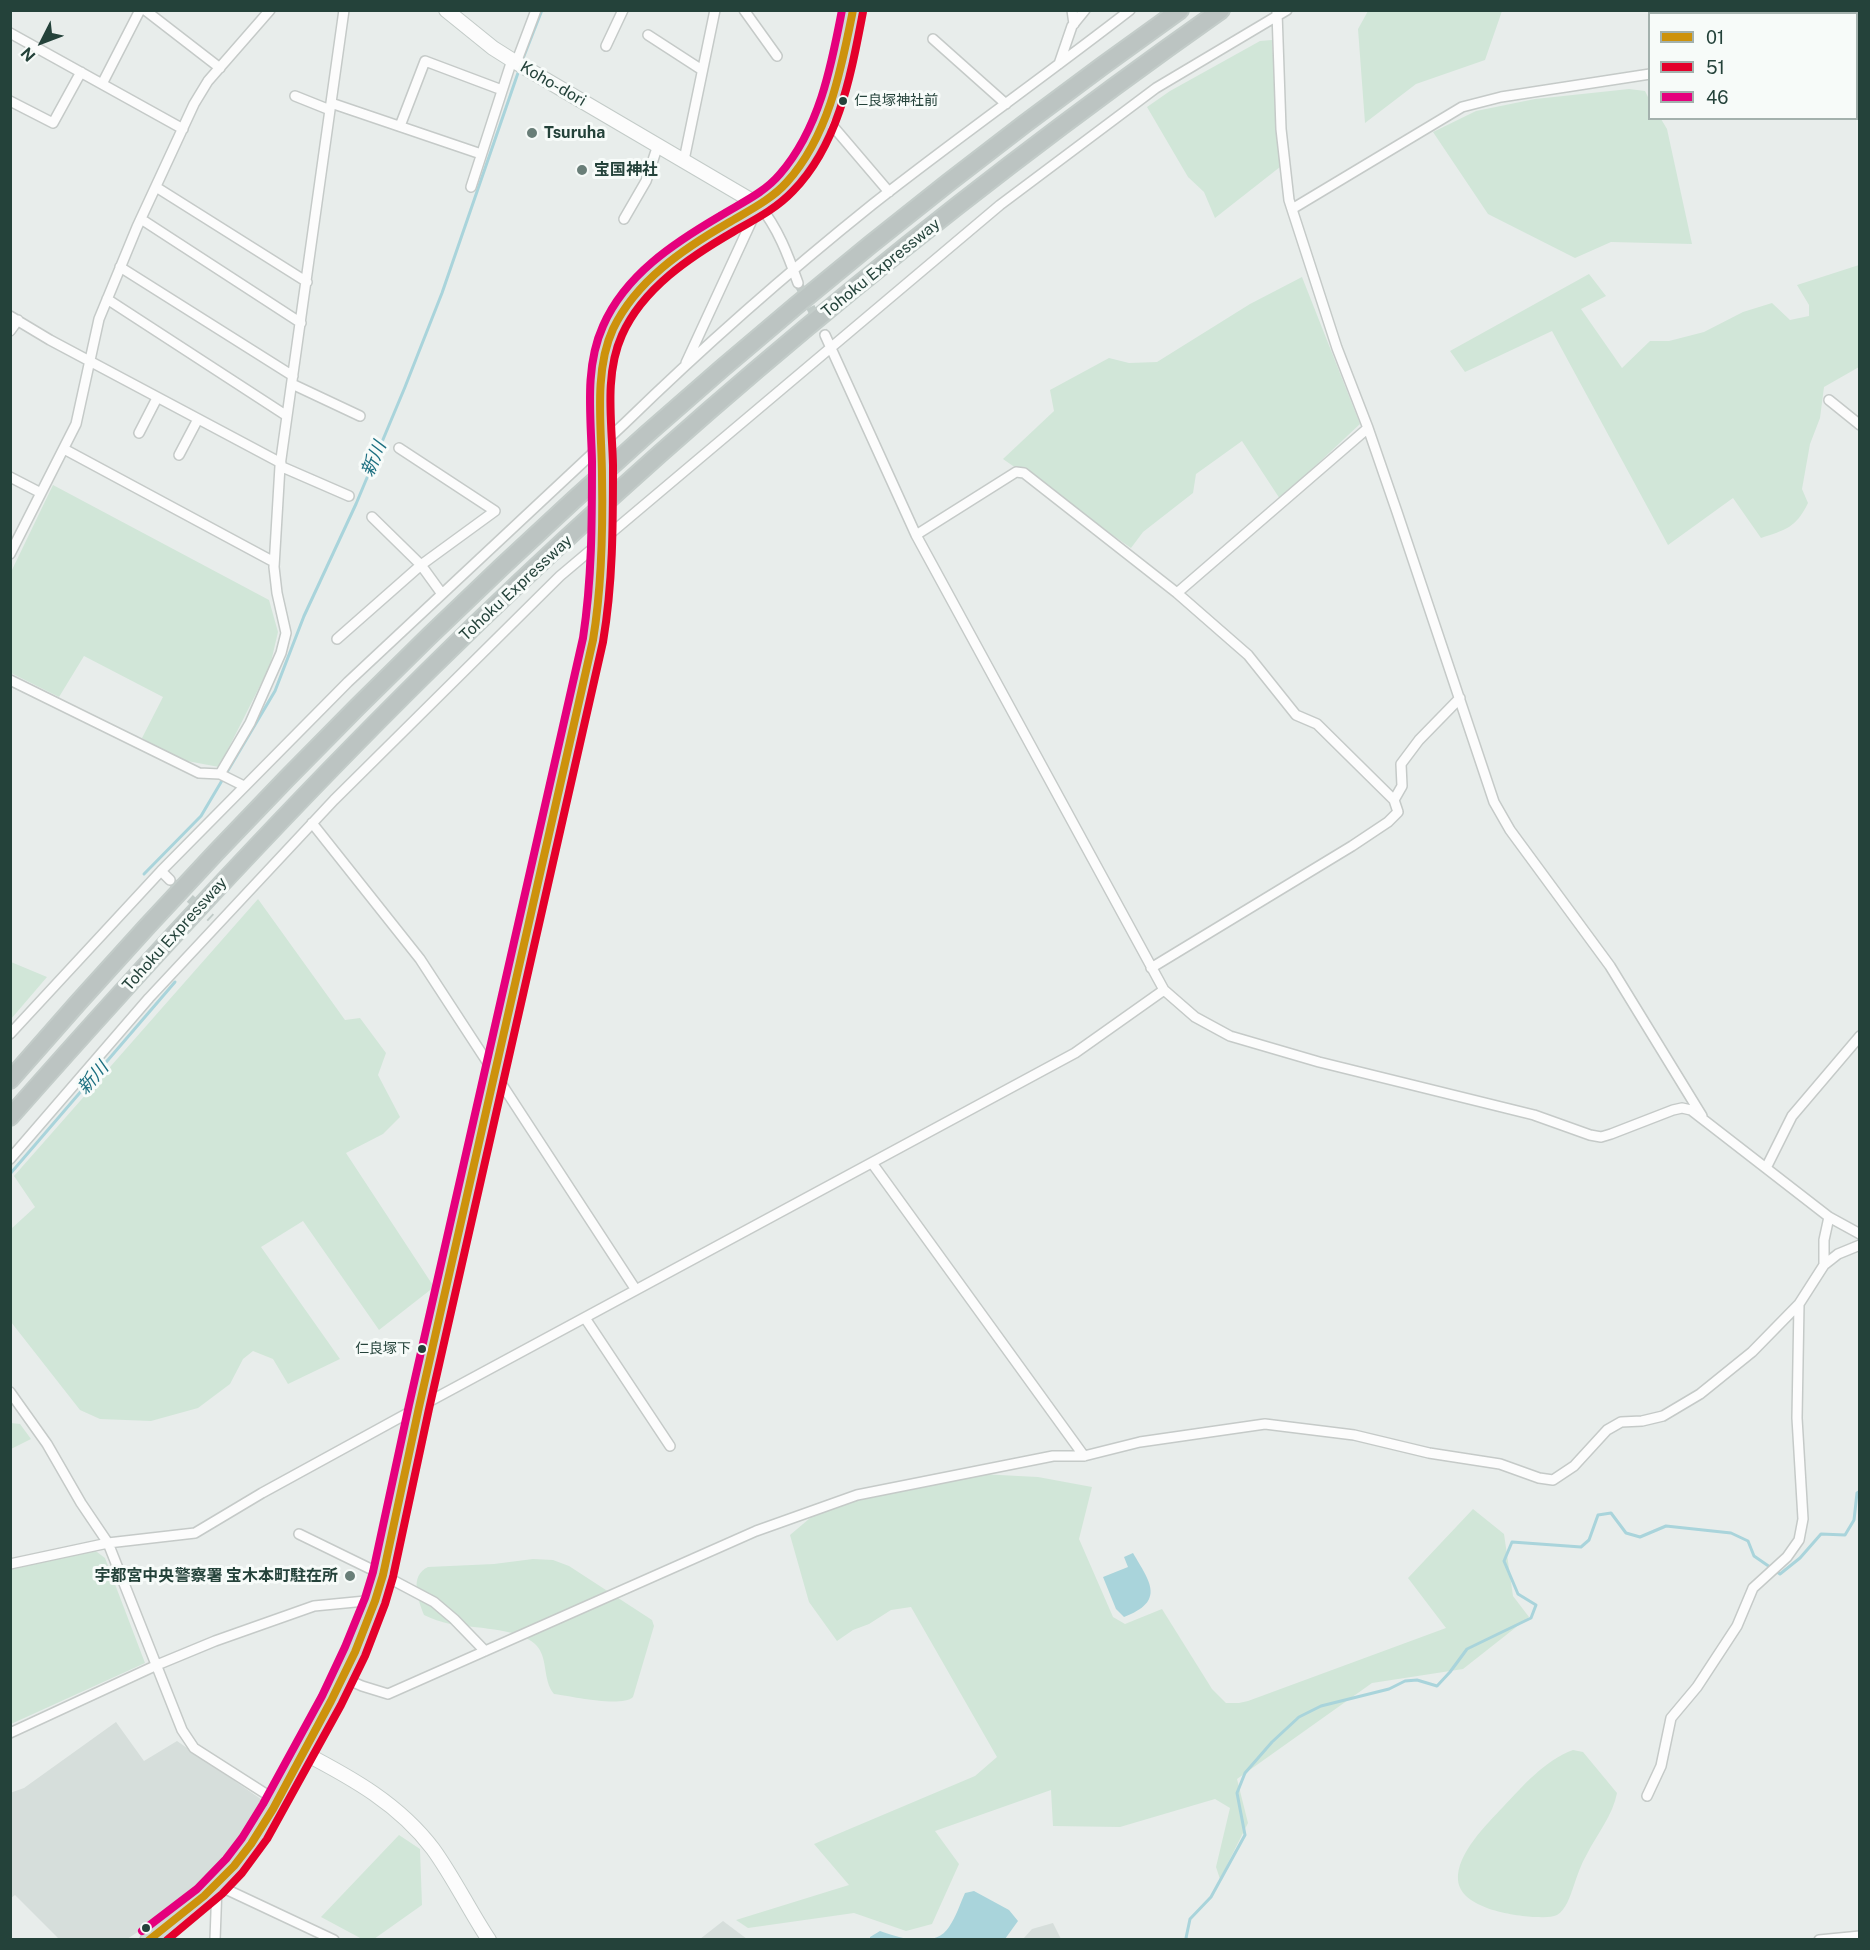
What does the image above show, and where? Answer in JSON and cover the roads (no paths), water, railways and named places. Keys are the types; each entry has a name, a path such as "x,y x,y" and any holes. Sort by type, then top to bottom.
{"highway":[{"path":"1100,67 1164,10"},
{"name":"Tohoku Expressway","path":"10,1080 232,835 355,709 503,565 643,437 828,278 1022,125 1180,10"},
{"name":"Tohoku Expressway","path":"10,1117 164,944 340,758 503,598 632,479 746,380 920,236 1039,143 1215,15 1228,10"}],"main road":[{"path":"148,1940 180,1918 217,1885 251,1844 344,1678 376,1600 582,690 601,593 603,364 611,331 628,303 670,261 687,248 759,205 774,194 798,168 814,143 825,117 836,84 853,10"}],"street":[{"path":"102,84 140,10"},
{"path":"145,10 220,68"},
{"path":"10,554 76,424 99,319 141,219 194,104 208,81 270,10"},
{"path":"220,774 250,723 281,653 286,633 277,593 274,562 280,464 344,10"},
{"name":"Koho-dori","path":"446,10 493,48 759,205"},
{"path":"471,186 502,90 536,10"},
{"path":"606,46 623,10"},
{"path":"684,160 715,10"},
{"path":"744,10 777,56"},
{"path":"1072,10 1074,24"},
{"path":"1058,65 1074,24 1085,10"},
{"path":"10,1034 160,871 348,682 683,368 889,192 1130,10"},
{"path":"10,1159 215,921 560,576 1000,205 1156,88 1287,10"},
{"path":"1277,14 1281,129 1289,200 1337,348 1368,428 1494,802 1510,830 1610,966 1703,1118"},
{"path":"10,33 183,129"},
{"path":"648,35 702,70"},
{"path":"933,39 1006,104"},
{"path":"400,126 425,61 502,90"},
{"path":"10,101 53,123 81,72"},
{"path":"1292,209 1462,107 1501,97 1648,74"},
{"path":"296,96 400,126 481,154"},
{"path":"825,117 889,192"},
{"path":"624,219 646,181 658,145"},
{"path":"156,187 307,282"},
{"path":"683,368 759,205 769,217 790,258 798,283"},
{"path":"141,219 301,323"},
{"path":"120,267 293,380 360,416"},
{"path":"107,299 287,416"},
{"path":"10,331 14,318 90,362 280,464 349,496"},
{"path":"825,335 916,535 1151,968 1164,990 1194,1017 1230,1036 1319,1062 1534,1115 1590,1135 1601,1137 1663,1113 1682,1108 1691,1110 1829,1217 1860,1234"},
{"path":"139,433 157,398"},
{"path":"1829,400 1860,425"},
{"path":"178,455 198,419"},
{"path":"1177,593 1368,428"},
{"path":"337,639 421,565 495,511 399,448"},
{"path":"64,449 274,562"},
{"path":"916,535 1016,472 1024,473 1177,593 1248,655 1296,715 1317,724 1394,800 1398,812 1388,822 1151,968"},
{"path":"10,477 41,494"},
{"path":"372,517 421,565 442,594"},
{"path":"10,680 199,773 220,774 244,786"},
{"path":"1394,800 1402,786 1401,764 1419,740 1460,698"},
{"path":"312,824 420,959 636,1290"},
{"path":"160,871 170,880"},
{"path":"10,1564 108,1543 195,1533 262,1493 419,1407 1075,1053 1164,990"},
{"path":"1766,1168 1792,1116 1860,1036"},
{"path":"872,1163 1084,1456"},
{"path":"1824,1265 1824,1240 1829,1217"},
{"path":"344,1678 388,1694 756,1531 857,1495 1053,1456 1084,1456 1140,1442 1265,1424 1354,1435 1429,1453 1500,1464 1539,1478 1553,1480 1574,1466 1607,1430 1621,1422 1642,1421 1663,1416 1700,1394 1752,1352 1799,1304 1824,1265 1838,1254 1860,1245"},
{"path":"1647,1796 1661,1766 1671,1718 1697,1687 1737,1626 1753,1588 1787,1557 1799,1540 1803,1519 1797,1418 1799,1304"},
{"path":"585,1318 670,1446"},
{"path":"10,1392 47,1444 81,1503 108,1543 182,1730 194,1748 277,1801"},
{"path":"299,1534 383,1575 442,1608 485,1651"},
{"path":"10,1733 157,1665 215,1641 314,1606 376,1600"},
{"path":"304,1753 377,1794 400,1814 431,1847 489,1940"},
{"path":"215,1940 217,1885 334,1940"},
{"path":"1819,1940 1860,1936"}],"water":[{"path":"1133,1553 1145,1573 1151,1590 1146,1604 1124,1617 1116,1609 1103,1577 1128,1567 1124,1557"},
{"path":"974,1891 1009,1910 1018,1921 1005,1939 930,1939 943,1934 954,1919 965,1893"},
{"path":"880,1931 910,1939 870,1939 870,1937"}],"waterway":[{"name":"新川","path":"522,61 542,10"},
{"name":"新川","path":"144,874 201,816 275,691 304,616 356,504 442,293 519,70"},
{"name":"新川","path":"10,1174 175,982"},
{"path":"1188,1940 1186,1938 1190,1919 1211,1897 1245,1835 1237,1793 1245,1773 1272,1742 1299,1717 1321,1706 1389,1689 1405,1681 1417,1680 1437,1686 1467,1649 1531,1618 1536,1605 1518,1594 1504,1561 1512,1542 1581,1547 1589,1540 1598,1515 1611,1513 1626,1533 1640,1537 1666,1526 1731,1533 1748,1541 1754,1556 1780,1574 1800,1558 1821,1534 1845,1535 1854,1520 1857,1493 1860,1491"}],"tunnel":[{"path":"798,283 825,335"},
{"path":"170,880 211,918"}],"place":[{"name":"仁良塚神社前","path":"843,101"},
{"name":"Tsuruha","path":"532,133"},
{"name":"宝国神社","path":"582,170"},
{"name":"仁良塚下","path":"422,1349"},
{"name":"宇都宮中央警察署 宝木本町駐在所","path":"350,1576"}]}
